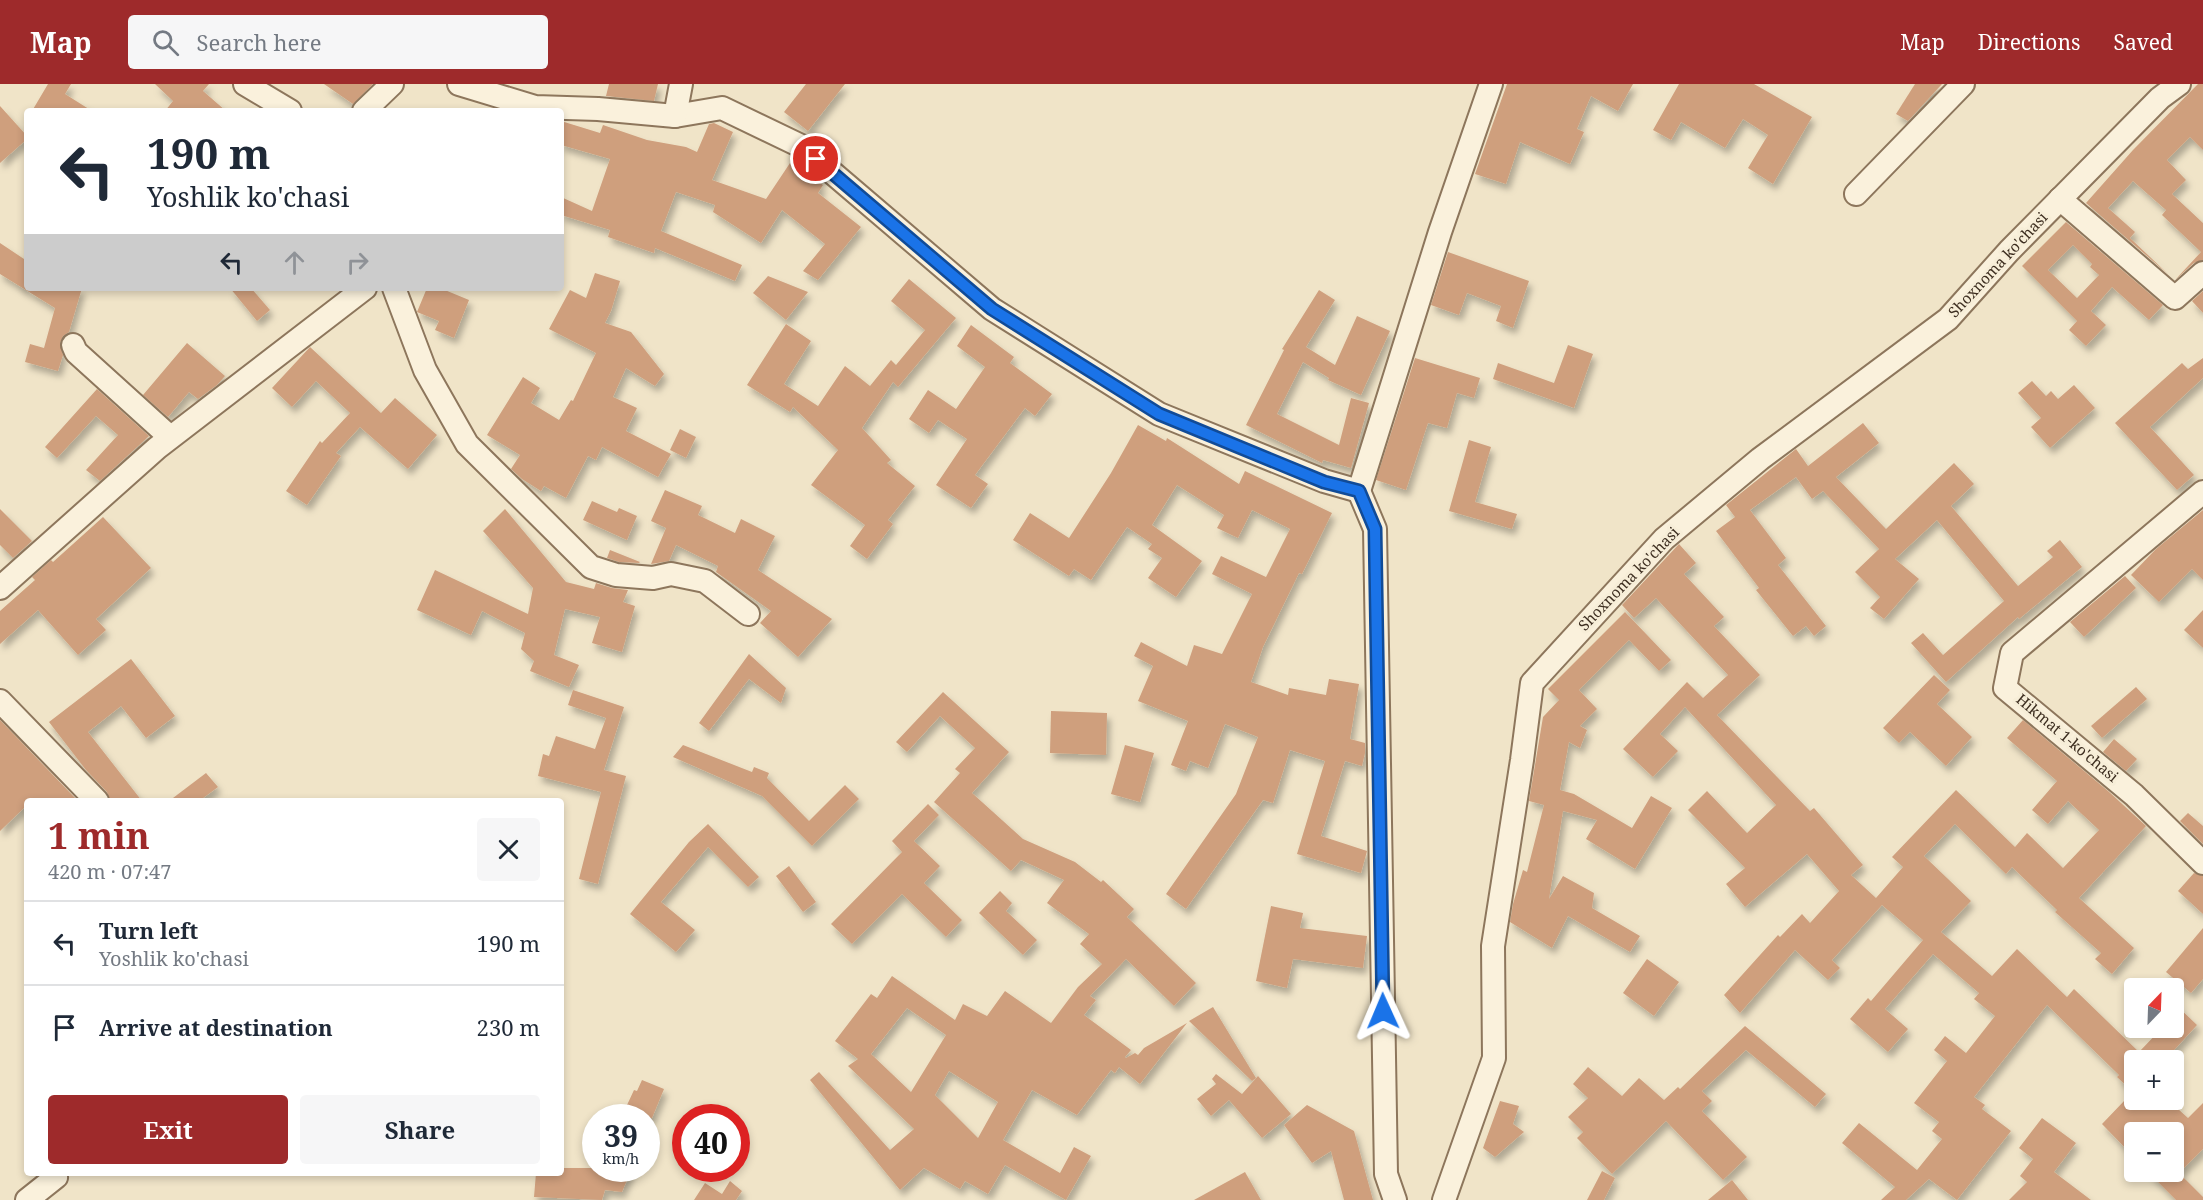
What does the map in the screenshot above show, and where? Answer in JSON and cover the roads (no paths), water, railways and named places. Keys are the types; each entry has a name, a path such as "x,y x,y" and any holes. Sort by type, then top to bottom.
{"street":[{"path":"245,84 285,108"},
{"path":"367,108 392,84"},
{"path":"459,84 535,107 551,108"},
{"path":"675,116 681,84"},
{"path":"1395,1200 1386,1174 1375,529 1359,491 1440,232 1491,84"},
{"path":"1856,194 1963,84"},
{"name":"Shoxnoma ko'chasi","path":"1444,1200 1494,1058 1493,946 1532,683 1664,539 1760,459 1948,318 2060,199 2160,98 2179,84"},
{"path":"564,109 675,116 722,108 801,146 992,309 1159,414 1324,482 1359,491"},
{"path":"2060,199 2175,298 2203,273"},
{"path":"0,588 170,437 361,291"},
{"path":"395,291 424,370 467,444 591,567 616,575 653,578 671,574 705,581 748,614"},
{"path":"73,345 76,352 170,437"},
{"name":"Hikmat 1-ko'chasi","path":"2203,492 2012,653 2005,688 2134,795 2203,864"},
{"path":"0,701 95,798"},
{"path":"27,1200 56,1176"}]}
